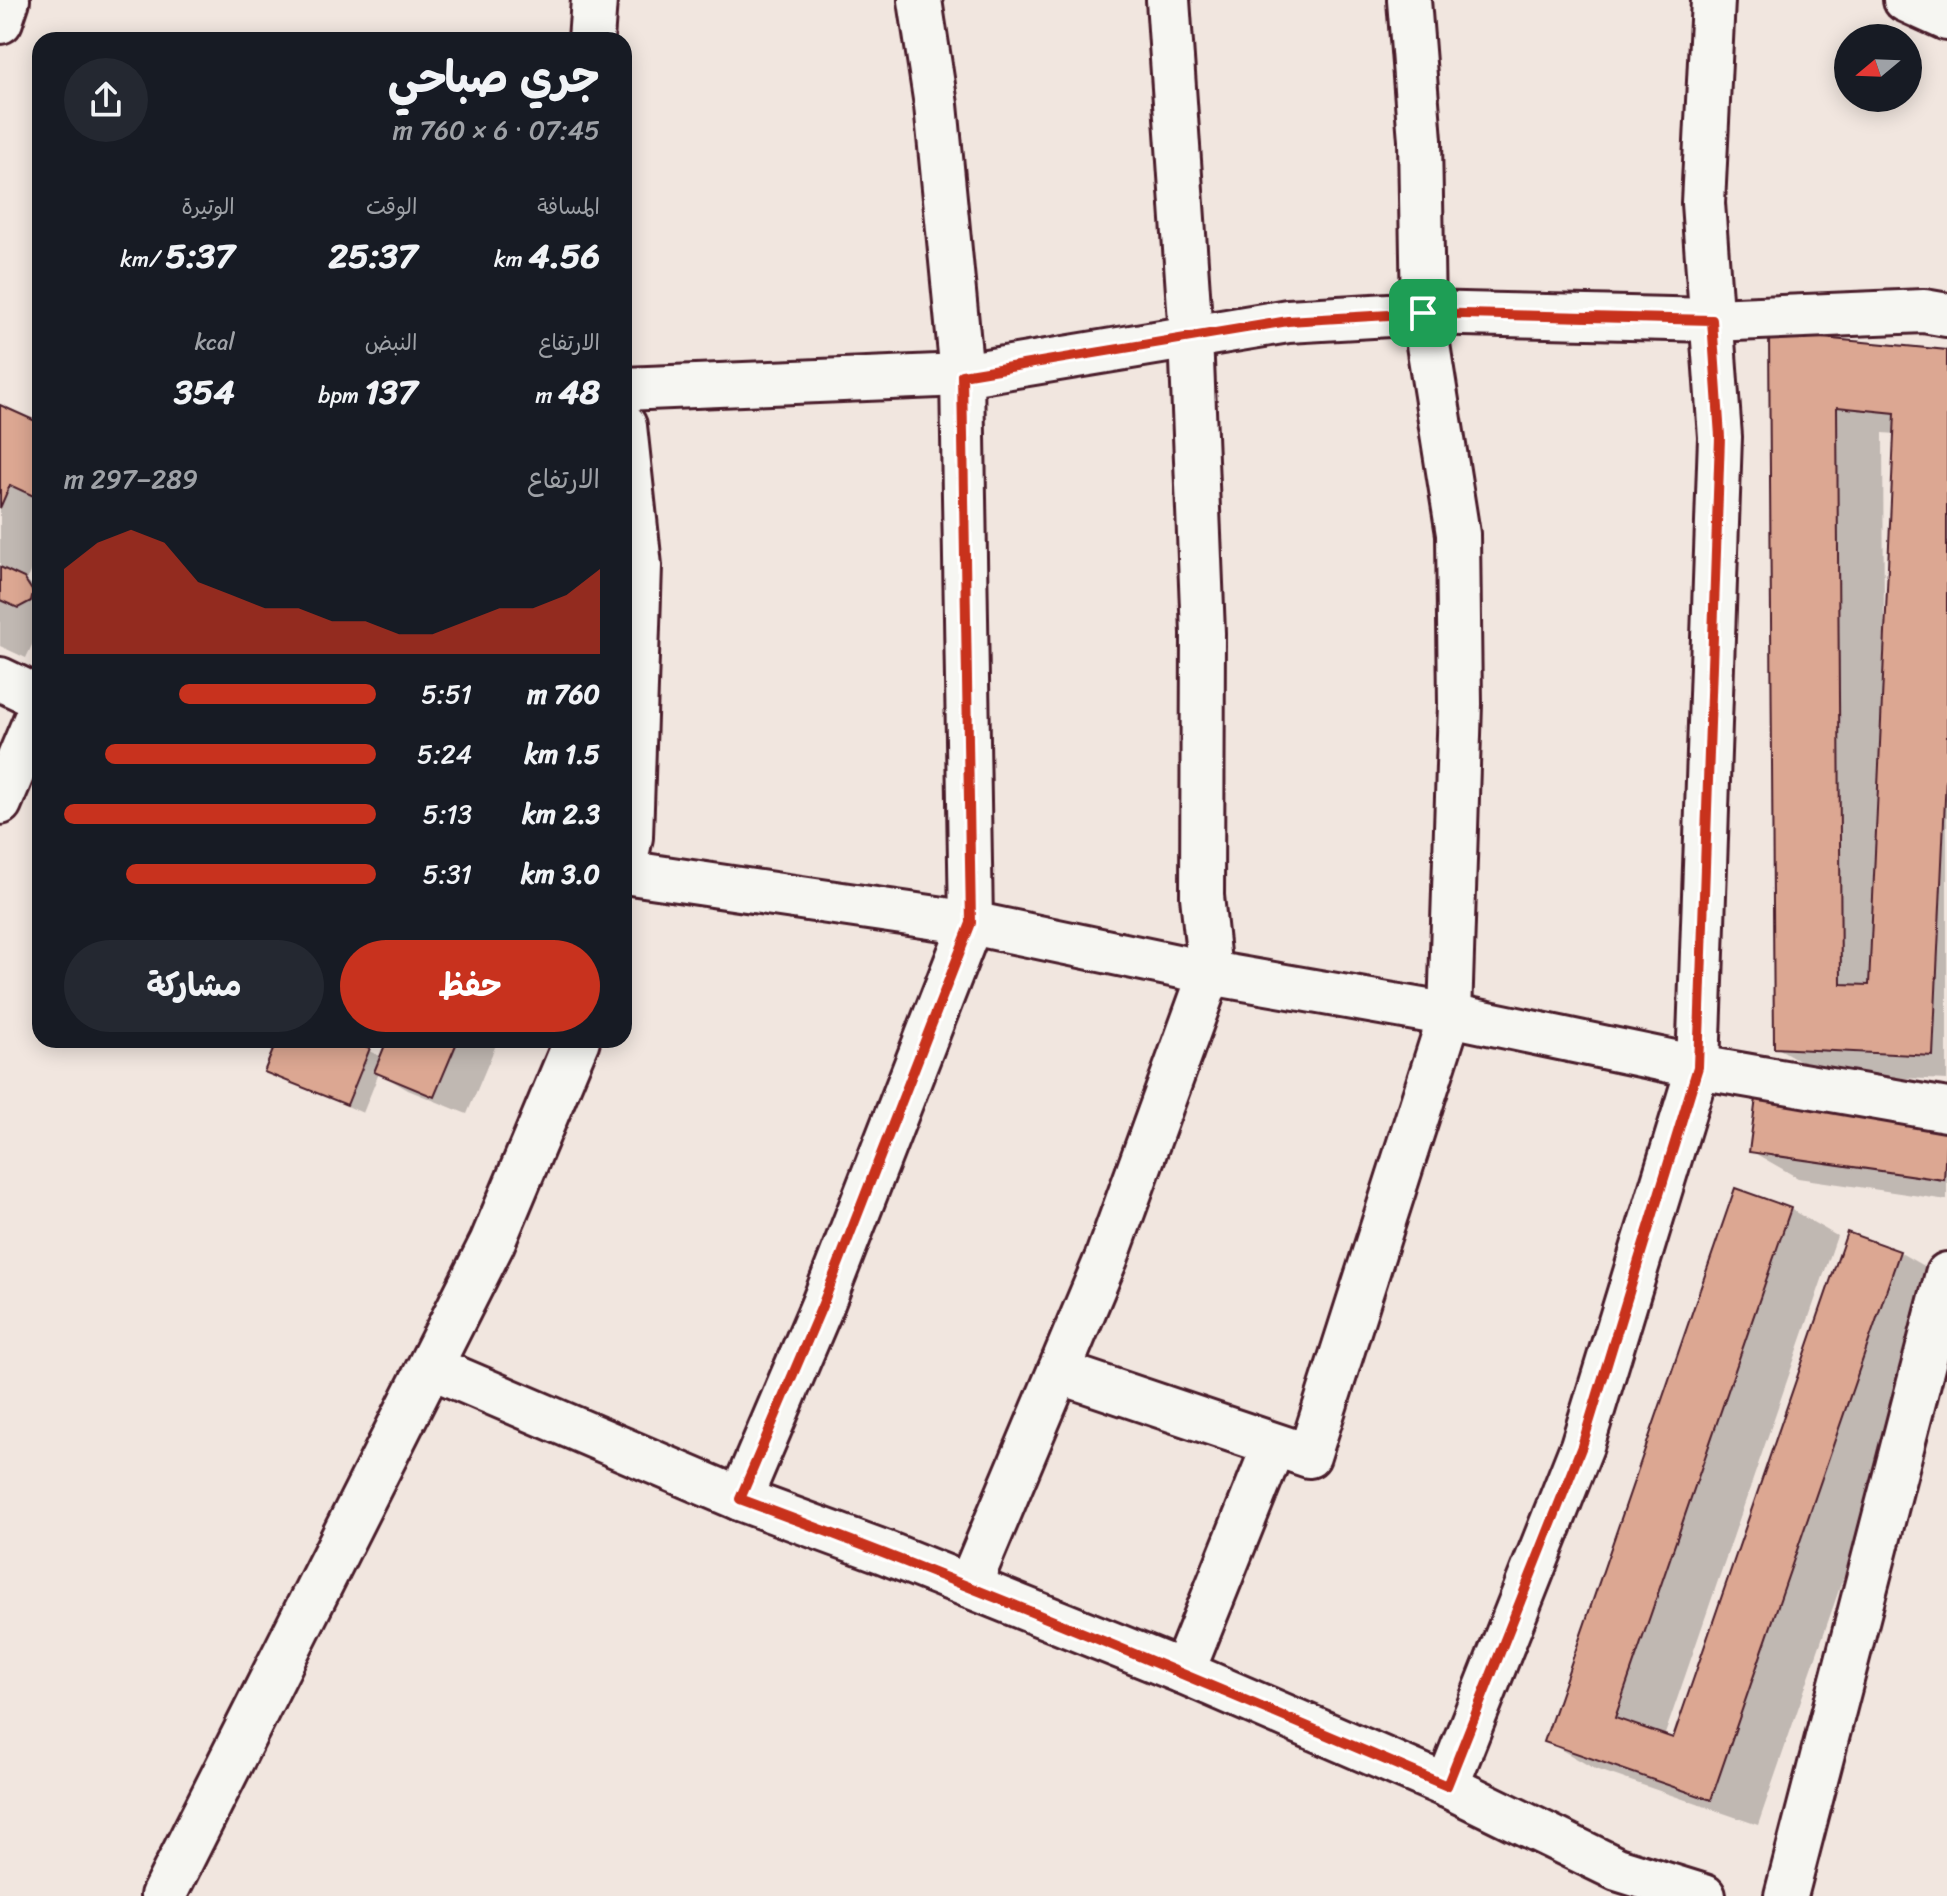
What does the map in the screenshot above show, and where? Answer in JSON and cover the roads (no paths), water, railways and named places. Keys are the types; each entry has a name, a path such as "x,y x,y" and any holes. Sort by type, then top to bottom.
{"main road":[{"path":"0,21 7,0"},
{"path":"592,32 594,0"},
{"path":"632,501 639,566 632,777"},
{"path":"163,1896 492,1243 574,1048"}],"street":[{"path":"740,1499 822,1306 971,923 962,375 936,105 920,0"},
{"path":"969,1586 1106,1259 1210,973 1202,896 1203,633 1191,336 1168,0"},
{"path":"1059,1372 1309,1456 1450,1015 1460,704 1458,534 1423,313 1420,140 1409,0"},
{"path":"1447,1786 1582,1446 1698,1067 1720,437 1703,203 1713,0"},
{"path":"1905,0 1947,19"},
{"path":"632,389 962,375 1288,321 1423,313 1712,320 1924,311 1947,315"},
{"path":"0,679 32,694"},
{"path":"0,803 32,727"},
{"path":"632,873 971,923 1210,973 1450,1015 1698,1067 1947,1110"},
{"path":"1786,1896 1947,1274"},
{"path":"431,1367 740,1499 1183,1672 1447,1786 1617,1869 1704,1896"},
{"path":"1183,1672 1274,1445"}]}
